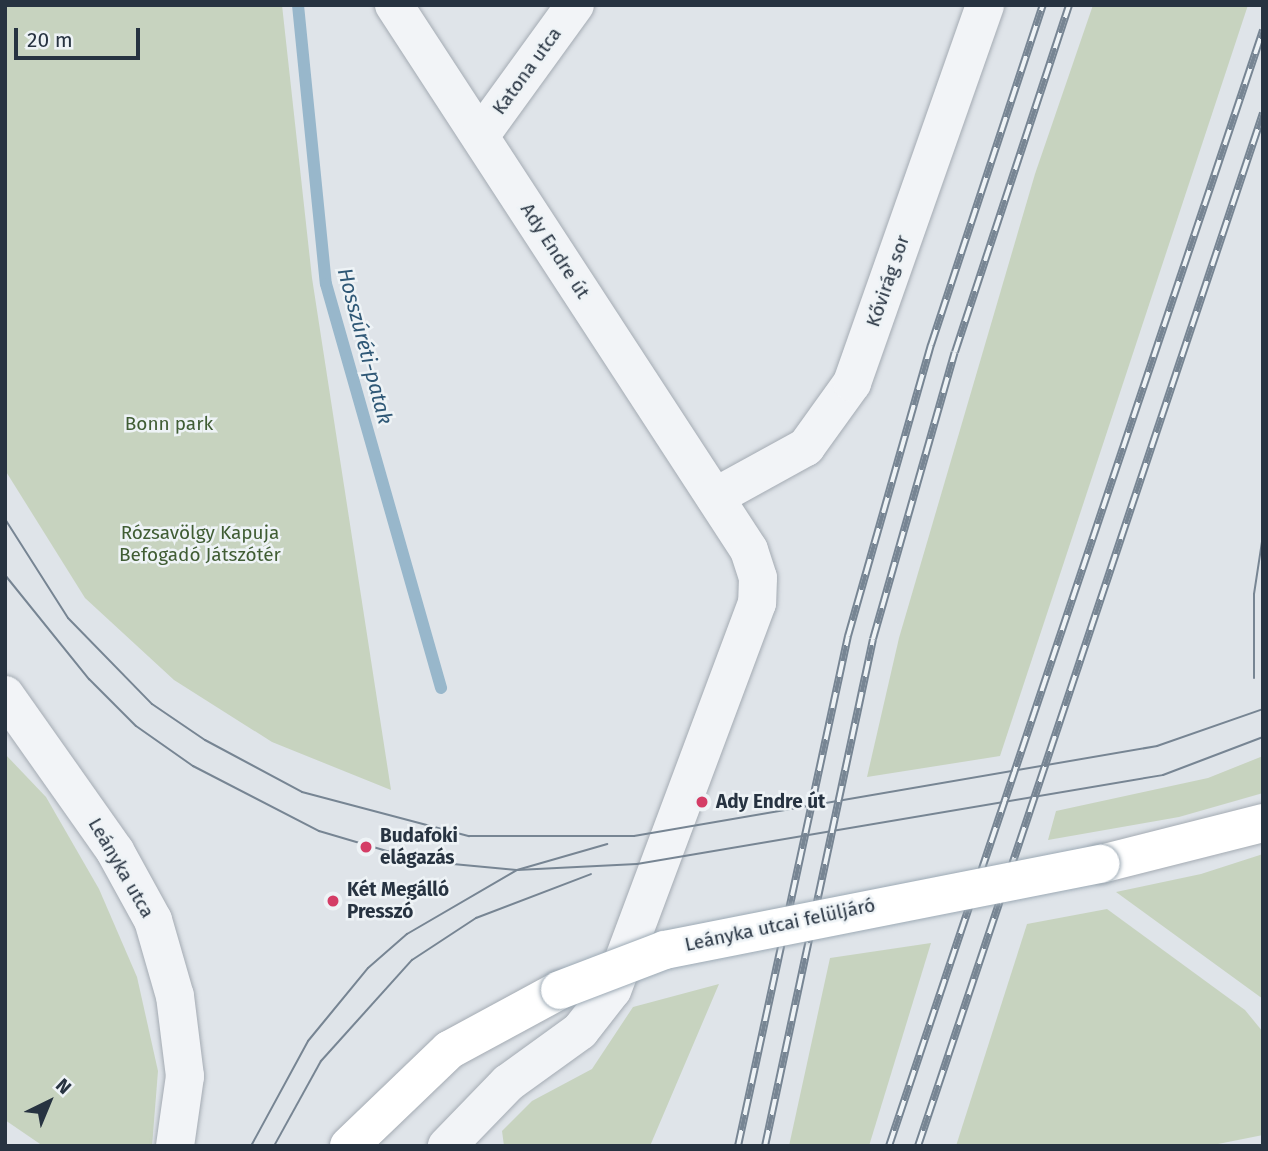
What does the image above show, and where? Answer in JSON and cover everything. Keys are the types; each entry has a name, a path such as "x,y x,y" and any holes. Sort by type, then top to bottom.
{"main road":[{"name":"Leányka utcai felüljáró","path":"349,1146 449,1050 561,990 665,950 1101,864 1263,822"}],"street":[{"name":"Ady Endre út","path":"394,5 749,550 758,578 757,603 634,944 612,990 580,1031 508,1083 447,1146"},
{"name":"Katona utca","path":"480,136 575,5"},
{"name":"Kővirág sor","path":"715,497 806,447 852,383 985,5"},
{"name":"Leányka utca","path":"5,695 115,851 153,920 175,996 185,1076 176,1146"}],"green space":[{"name":"Bonn park","path":"7,5 282,5 312,278 391,790 272,742 174,680 85,598 5,470"},
{"path":"1093,5 1248,5 1000,756 867,777 899,638 1035,174"},
{"path":"5,754 46,797 99,889 137,977 158,1071 152,1146 43,1146 5,1120"},
{"path":"1263,756 1263,793 1179,817 1048,840 1056,811 1208,778"},
{"path":"1263,854 1263,999 1116,892 1201,874"},
{"path":"1107,909 1245,1010 1263,1032 1263,1135 1208,1146 956,1146 1027,924"},
{"path":"931,943 869,1146 789,1146 830,958"},
{"path":"719,984 650,1146 504,1146 502,1131 532,1101 592,1069 633,1007"}],"waterway":[{"name":"Hosszúréti-patak","path":"298,5 326,284 441,688"}],"tram line":[{"path":"5,519 68,618 152,704 205,740 302,792 469,836 634,836 1157,746 1263,709"},
{"path":"1254,678 1254,594 1263,535"},
{"path":"5,575 89,679 136,726 193,766 319,831 421,861 517,870 637,864 1163,775 1263,737"},
{"path":"251,1146 308,1041 368,968 407,934 517,870 607,844"},
{"path":"274,1146 321,1061 412,960 476,918 591,874"}],"railway":[{"path":"738,1146 848,636 931,345 1043,5"},
{"path":"765,1146 873,639 955,352 1069,5"},
{"path":"889,1146 1263,30"},
{"path":"918,1146 1263,113"}],"place":[{"name":"Ady Endre út","path":"702,802"},
{"name":"Budafoki elágazás","path":"366,847"},
{"name":"Két Megálló Presszó","path":"333,901"}],"park label":[{"name":"Rózsavölgy Kapuja Befogadó Játszótér","path":"200,544"}]}
